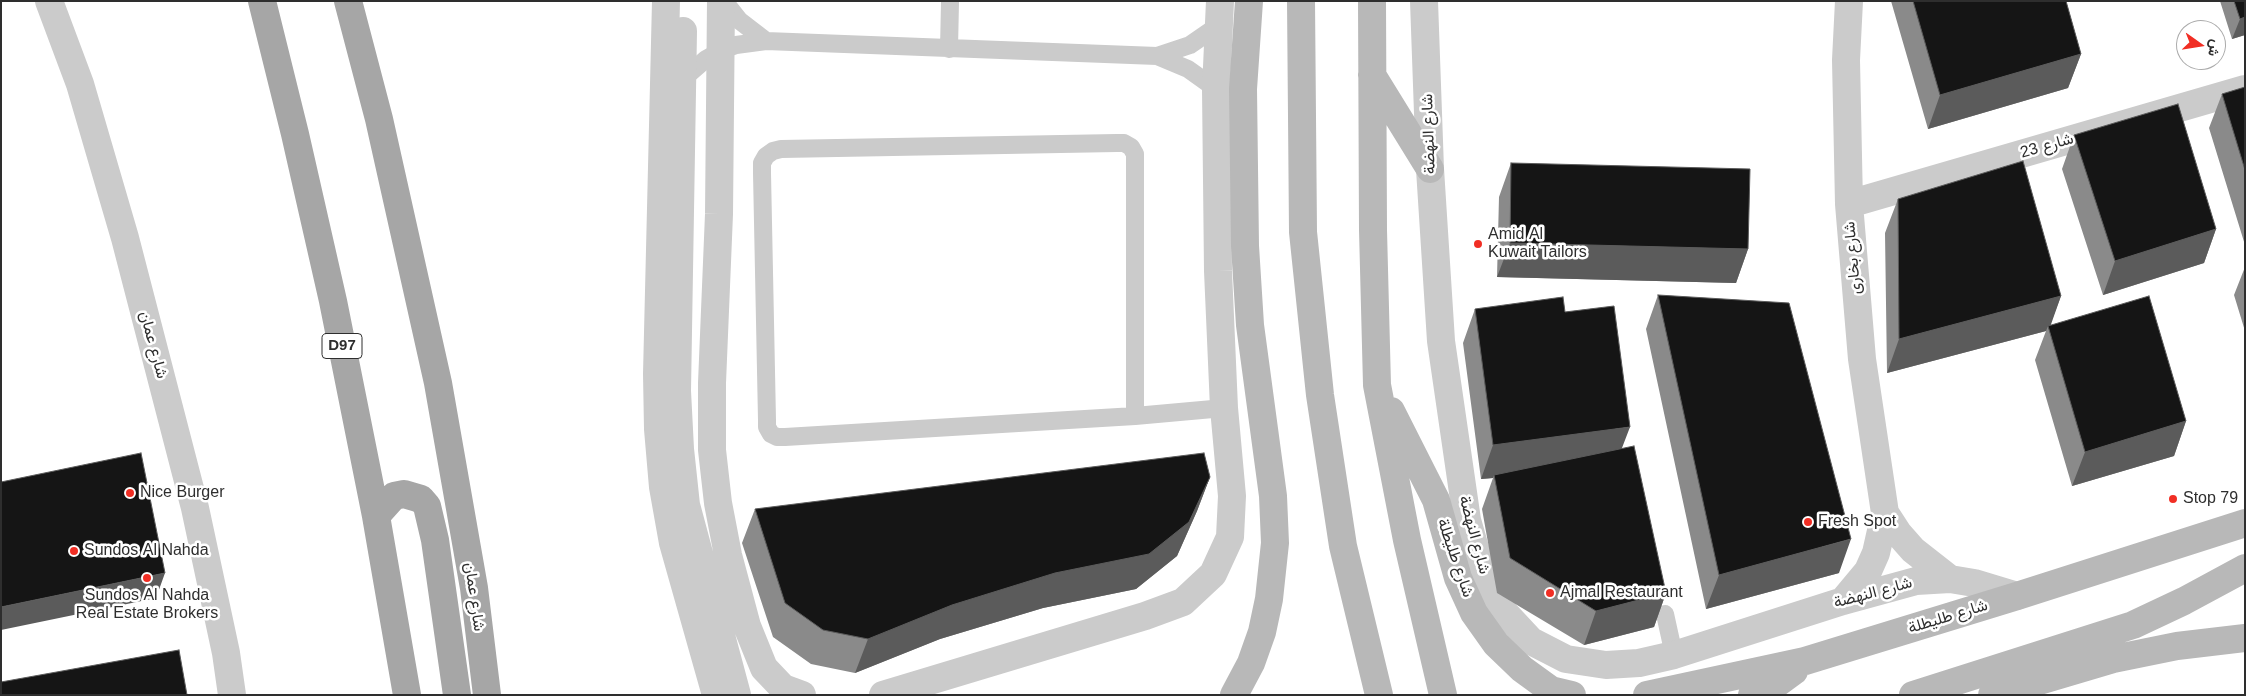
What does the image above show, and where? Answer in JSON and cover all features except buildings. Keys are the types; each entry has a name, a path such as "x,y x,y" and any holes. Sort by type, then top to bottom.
{"main road":[{"name":"D97","path":"262,1 331,292 376,516 406,695"},
{"name":"شارع عمان","path":"348,1 380,119 438,383 474,588 487,695"},
{"path":"1234,695 1251,663 1262,632 1269,599 1275,543 1273,496 1250,325 1245,246 1243,89 1249,1"},
{"path":"1301,1 1303,232 1320,396 1343,546 1379,695"},
{"path":"1372,1 1378,385 1407,540 1443,695"},
{"path":"1372,74 1430,169"},
{"name":"شارع طليطلة","path":"1378,385 1436,500 1458,578 1474,612 1496,644 1522,669 1552,690 1572,695"},
{"path":"376,516 394,496 404,494 421,499 427,506 435,540 457,695"},
{"name":"شارع طليطلة","path":"1647,695 1805,661 2245,523"},
{"path":"1913,695 2106,635 2184,601 2245,568"},
{"path":"1992,695 2129,655 2177,646 2245,638"},
{"path":"1752,695 1779,682 1805,661"}],"street":[{"name":"شارع عمان","path":"49,1 80,84 125,238 154,347 195,508 226,653 232,695"},
{"path":"666,1 658,429 663,487 673,543 716,695"},
{"path":"684,1 677,391 680,449 686,506 737,695"},
{"path":"723,1 719,214 712,383 712,450 718,503 728,554 747,626 764,668 783,688 802,695"},
{"name":"شارع النهضة","path":"1424,1 1430,169 1441,341 1467,520 1483,576 1504,612 1531,641 1566,659 1606,665 1639,663 1674,654 1843,601 1916,581 1950,579 1974,583 2017,596"},
{"name":"شارع بخارى","path":"1843,601 1868,571 1876,553 1885,513 1862,359 1848,204 1846,60 1849,1"},
{"path":"883,695 1145,616 1183,602 1213,574 1230,537 1232,496 1224,408 1218,271 1216,89 1220,13"},
{"name":"شارع 23","path":"1848,204 2245,88"},
{"name":"شارع بخارى","path":"1885,513 1898,533 1913,550 1950,579"}],"lane":[{"path":"723,1 740,21 766,41"},
{"path":"949,49 950,2"},
{"path":"683,79 706,59 722,50 736,45 766,41 1156,56 1190,45 1220,13"},
{"path":"1156,56 1188,69 1216,89"},
{"path":"1134,416 1135,154 1131,147 1124,143 1116,143 781,148 766,156 762,163 762,182 767,420 771,434 777,437 785,437 1134,416 1224,408"},
{"path":"1665,614 1674,654"}],"place":[{"name":"Amid Al Kuwait Tailors","path":"1478,244"},
{"name":"Nice Burger","path":"130,493"},
{"name":"Stop 79","path":"2173,499"},
{"name":"Fresh Spot","path":"1808,522"},
{"name":"Sundos Al Nahda","path":"74,551"},
{"name":"Sundos Al Nahda Real Estate Brokers","path":"147,578"},
{"name":"Ajmal Restaurant","path":"1550,593"}]}
